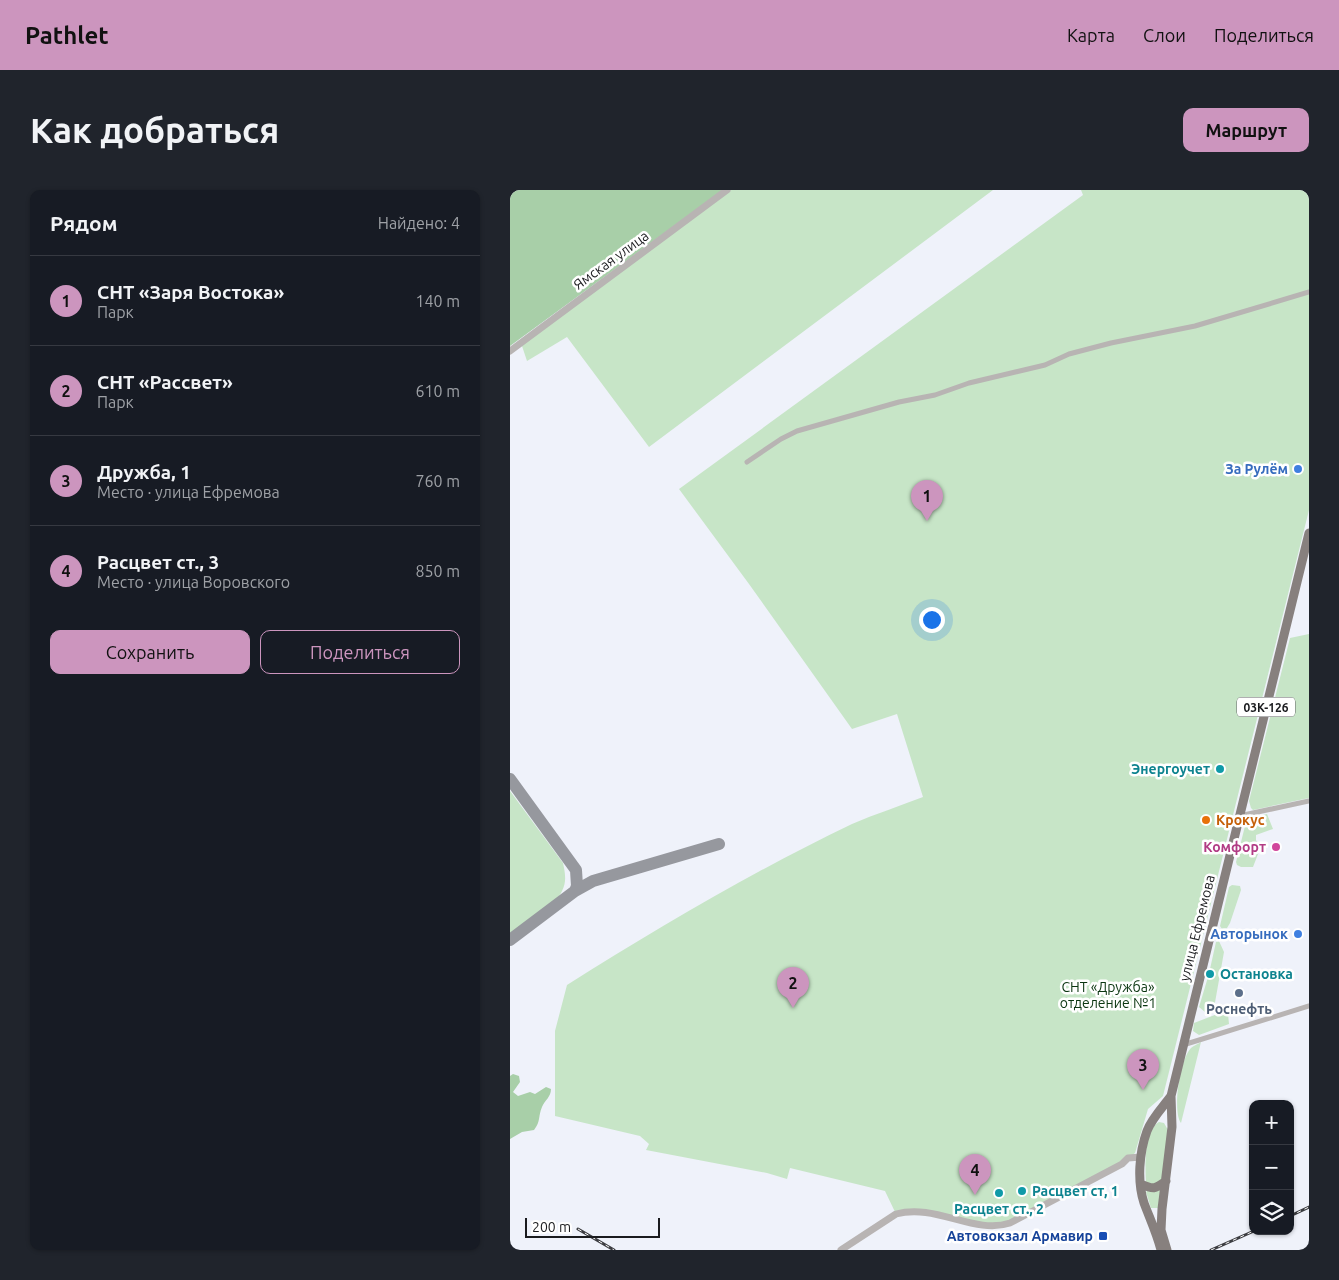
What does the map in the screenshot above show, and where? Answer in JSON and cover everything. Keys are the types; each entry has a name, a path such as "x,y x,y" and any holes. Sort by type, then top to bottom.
{"main road":[{"name":"улица Ефремова","path":"1167,1250 1162,1230 1172,1127 1171,1096 1309,533"},
{"name":"улица Ефремова","path":"1161,1250 1144,1201 1141,1184 1141,1156 1148,1130 1171,1096"},
{"path":"1153,1122 1159,1120 1166,1122 1172,1127"},
{"path":"1141,1184 1150,1188 1156,1188 1166,1181"}],"street":[{"name":"Ямская улица","path":"510,351 727,190"},
{"path":"747,462 781,439 797,431 890,404 935,395 969,384 1045,365 1069,354 1111,343 1195,326 1309,292"},
{"path":"1239,816 1309,801"},
{"path":"1183,1045 1309,1006"},
{"path":"841,1250 902,1212 937,1214 989,1226 1005,1225 1122,1164 1128,1158 1141,1156"}],"green space":[{"path":"510,190 723,190 510,346"},
{"path":"727,190 993,190 649,447 567,337 527,361 521,343"},
{"name":"СНТ «Дружба» отделение №1","path":"1081,190 1309,190 1309,510 1163,1096 1148,1109 1135,1153 1122,1164 1001,1227 937,1214 896,1214 885,1191 790,1168 787,1179 767,1173 646,1150 649,1144 640,1136 555,1116 555,1031 567,985 743,880 852,824 923,797 897,714 852,729 679,489 1083,195"},
{"path":"1309,634 1309,798 1253,810 1249,801 1290,638"},
{"path":"510,791 563,863 565,884 559,896 553,902 510,934"},
{"path":"1267,814 1273,829 1256,835 1260,849 1253,867 1237,865 1236,862 1246,822 1251,818"},
{"path":"1232,885 1240,886 1241,890 1230,923 1227,928 1222,929 1220,926 1229,887"},
{"path":"1219,941 1224,952 1214,1008 1205,1012 1199,1007 1208,977 1211,977 1212,970 1210,969 1216,942"},
{"path":"1225,1011 1228,1014 1229,1024 1199,1035 1193,1031 1194,1023"},
{"path":"1201,1042 1181,1123 1178,1117 1177,1097 1181,1073 1187,1054 1191,1048"},
{"path":"513,1074 519,1076 520,1082 513,1092 518,1096 530,1092 535,1094 546,1087 551,1089 551,1092 542,1107 538,1124 534,1130 522,1132 510,1139 510,1076"},
{"path":"1159,1122 1164,1123 1168,1130 1162,1181 1155,1186 1146,1182 1146,1149 1154,1126"},
{"path":"1148,1190 1161,1190 1159,1208 1151,1208 1146,1192"}],"taxiway":[{"path":"510,779 576,870 577,886 575,891 510,940"},
{"path":"575,891 593,881 719,844"}],"railway":[{"path":"1294,1214 1309,1207"},
{"path":"578,1229 614,1250"},
{"path":"1211,1250 1249,1233"}],"place":[{"name":"За Рулём","path":"1298,469"},
{"name":"СНТ «Заря Востока»","path":"927,521"},
{"name":"Энергоучет","path":"1220,769"},
{"name":"Крокус","path":"1206,820"},
{"name":"Комфорт","path":"1276,847"},
{"name":"Авторынок","path":"1298,934"},
{"name":"Остановка","path":"1210,974"},
{"name":"Роснефть","path":"1239,993"},
{"name":"СНТ «Рассвет»","path":"793,1008"},
{"name":"Дружба, 1","path":"1143,1090"},
{"name":"Расцвет ст, 1","path":"1022,1191"},
{"name":"Расцвет ст., 2","path":"999,1193"},
{"name":"Расцвет ст., 3","path":"975,1195"},
{"name":"Автовокзал Армавир","path":"1103,1236"}]}
